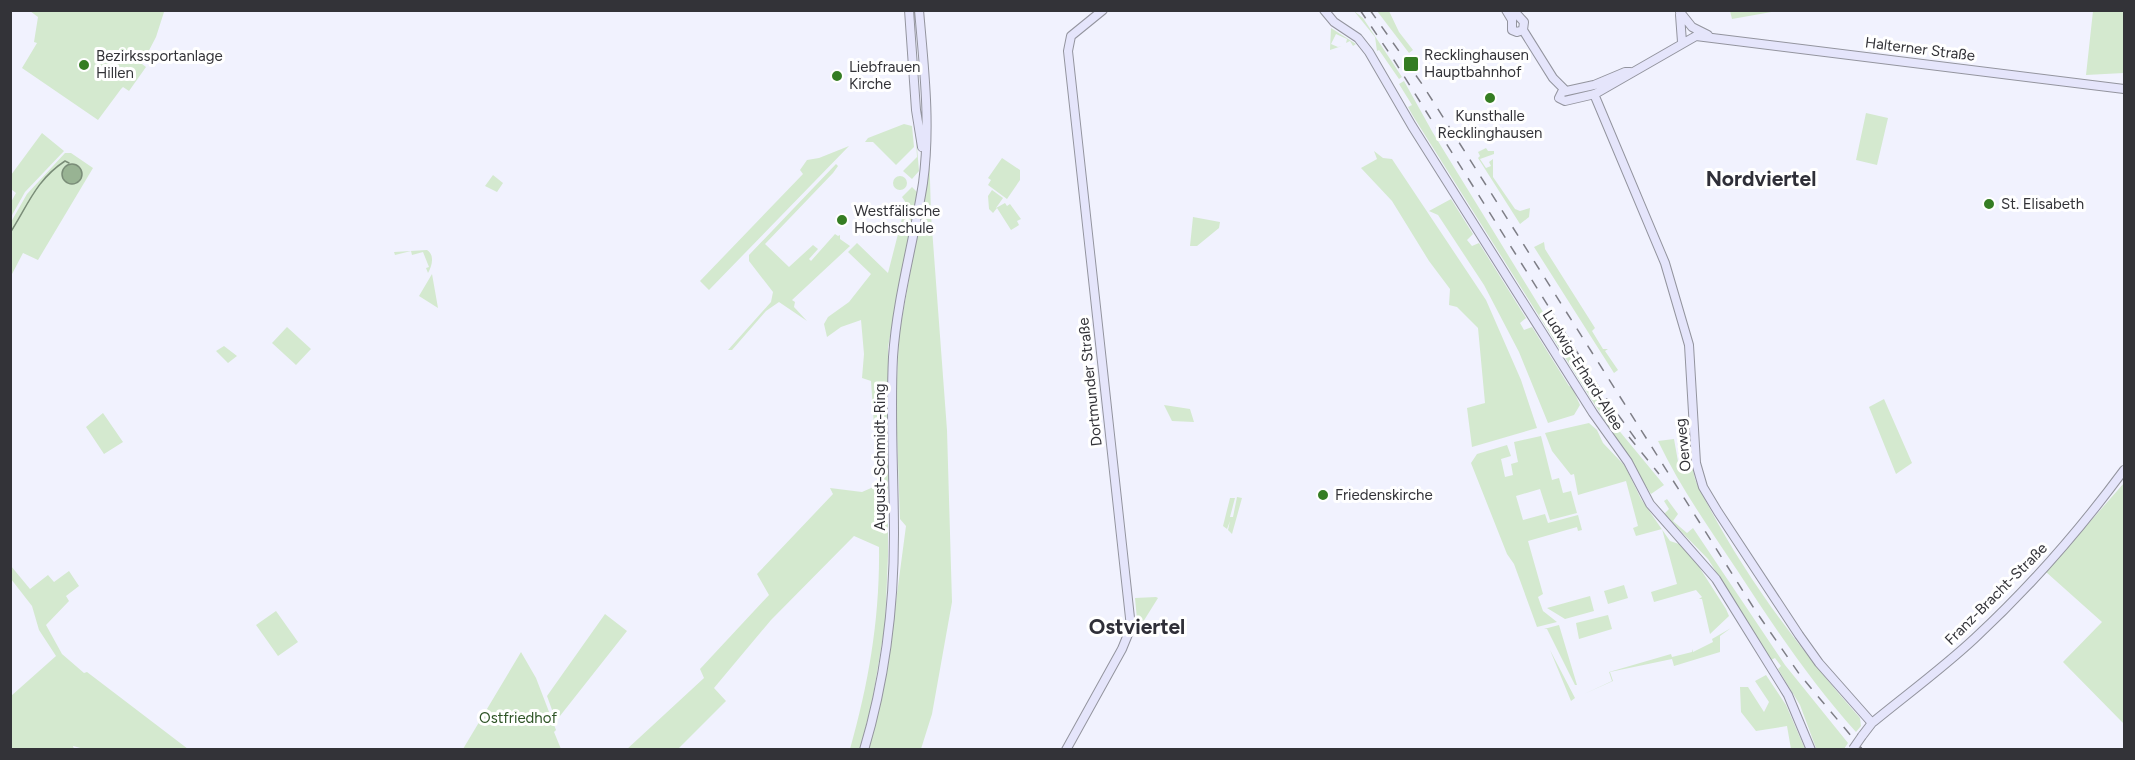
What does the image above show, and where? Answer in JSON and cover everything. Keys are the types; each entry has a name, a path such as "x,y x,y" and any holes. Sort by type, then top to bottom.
{"main road":[{"name":"August-Schmidt-Ring","path":"909,10 916,110 924,163"},
{"name":"August-Schmidt-Ring","path":"864,750 880,682 891,606 894,533 893,356 924,163 927,108 919,10"},
{"name":"Dortmunder Straße","path":"1066,750 1122,649 1131,627 1068,51 1071,36 1103,10"},
{"name":"Ludwig-Erhard-Allee","path":"1324,10 1334,22 1358,38 1369,52 1412,126 1593,413 1628,462 1650,504 1716,579 1788,695 1811,750"},
{"path":"1506,10 1514,16"},
{"path":"1679,11 1682,42"},
{"name":"Halterner Straße","path":"1679,11 1692,27 1712,37"},
{"name":"Halterner Straße","path":"1514,16 1524,22 1523,30 1563,93 1559,98 1563,101 1595,90 1696,36 2124,89"},
{"name":"Oerweg","path":"1595,90 1665,263 1689,345 1696,463 1700,480 1718,512 1806,645 1872,723"},
{"name":"Franz-Bracht-Straße","path":"1872,723 1969,643 2011,603 2088,519 2124,471"},
{"path":"1853,749 1872,723"}],"green space":[{"name":"Bezirkssportanlage Hillen","path":"161,10 164,12 156,37 142,64 146,67 129,91 123,87 121,89 98,120 22,68 37,43 34,42 38,17 30,11"},
{"path":"1354,11 1363,18 1402,77 1399,79 1379,50 1377,51 1375,37"},
{"path":"1377,11 1389,11 1399,32 1413,50 1409,53"},
{"path":"1730,11 1777,11 1732,19"},
{"path":"2093,11 2124,11 2124,73 2086,75"},
{"path":"1331,28 1356,44 1353,46 1350,41 1346,43 1347,39 1336,34 1331,44 1342,46 1330,50"},
{"path":"1404,81 1433,133 1607,416 1664,485 1651,494 1413,116 1408,107 1412,105 1399,84"},
{"path":"1866,113 1888,118 1877,165 1856,160"},
{"path":"915,123 919,171 912,179 903,171 917,157"},
{"path":"904,124 912,126 914,147 896,165 873,142 865,142 868,138"},
{"path":"42,133 64,151 25,192 11,217 11,202 16,193 11,189 11,175"},
{"path":"929,144 931,215 947,430 952,602 932,714 921,749 869,750 891,639 906,526 900,519 896,404 899,335 925,191"},
{"path":"849,146 709,290 700,281 803,174 800,170 807,160 819,158"},
{"path":"1486,148 1488,151 1494,151 1494,154 1480,159 1486,168 1491,166 1489,162 1493,159 1493,177 1515,209 1520,211 1530,208 1529,217 1520,224 1478,158 1480,156 1478,152"},
{"path":"1374,151 1383,158 1392,159 1486,300 1521,380 1537,428 1472,447 1467,408 1485,403 1478,328 1457,307 1449,305 1450,289 1429,261 1392,201 1361,168 1377,159"},
{"path":"65,153 71,153 93,168 38,260 23,253 11,276 11,222 27,194"},
{"path":"1002,158 1020,170 1020,180 1007,199 988,185 991,180 988,178"},
{"path":"836,164 838,166 833,173 765,244 789,267 813,245 818,249 809,259 811,261 835,234 840,235 840,239 850,246 792,300 795,302 794,307 807,321 779,302 766,311 732,350 728,350 771,302 773,292 749,261 749,255"},
{"path":"493,175 503,183 497,192 485,186"},
{"path":"897,176 903,176 907,183 903,190 897,190 893,186 893,180"},
{"path":"912,187 917,192 888,347 888,556 885,625 872,702 860,749 850,749 863,699 872,649 878,599 879,547 854,536 771,620 714,688 726,701 678,749 626,750 704,678 700,669 769,595 757,574 833,494 830,488 862,492 878,485 871,381 862,378 864,354 861,320 841,327 827,337 824,324 828,317 849,302 871,274 848,252 857,243 888,273 906,203 902,197"},
{"path":"992,190 1003,198 996,208 1005,203 1007,206 1010,204 1021,219 1017,221 1019,225 1011,230 997,208 993,213 989,209 988,196"},
{"path":"1451,199 1473,234 1467,240 1472,246 1479,243 1526,318 1520,323 1524,330 1532,327 1569,386 1572,387 1580,405 1574,415 1548,423 1519,352 1484,285 1438,215 1429,211"},
{"path":"1193,217 1220,222 1219,228 1197,246 1190,246"},
{"path":"1544,242 1545,249 1595,328 1592,331 1603,349 1608,349 1605,351 1618,370 1614,373 1534,247"},
{"path":"427,250 432,258 428,273 426,268 429,267 423,252 412,255 411,251 395,255 394,252"},
{"path":"432,274 438,308 419,296"},
{"path":"287,327 311,349 296,365 272,343"},
{"path":"224,346 237,356 228,363 216,351"},
{"path":"1884,399 1912,463 1896,474 1869,407"},
{"path":"1164,405 1190,409 1194,422 1172,421"},
{"path":"103,413 123,442 104,454 86,427"},
{"path":"1589,423 1597,430 1603,443 1625,466 1641,499 1662,529 1636,536 1633,528 1638,526 1626,481 1578,495 1574,474 1571,475 1552,451 1545,433"},
{"path":"1541,436 1552,480 1559,478 1563,493 1571,491 1577,513 1550,520 1540,489 1516,496 1523,520 1545,514 1548,523 1578,515 1582,530 1578,531 1577,527 1528,541 1543,594 1538,597 1543,611 1557,622 1537,627 1514,564 1507,554 1471,463 1477,454 1507,445 1511,456 1501,459 1505,477 1513,475 1511,464 1518,462 1514,442"},
{"path":"1688,438 1696,480 1714,517 1751,578 1793,636 1860,718 1861,726 1856,732 1793,654 1695,507 1658,441 1674,439 1679,467 1689,467"},
{"path":"2124,483 2124,724 2063,662 2102,622 2046,572"},
{"path":"1237,497 1242,498 1232,534 1228,530 1230,521 1227,529 1223,526 1230,498 1235,498 1230,517 1233,517"},
{"path":"1667,499 1678,514 1673,521 1687,533 1693,528 1785,665 1848,743 1844,749 1816,748 1800,705 1778,669 1781,666 1775,658 1771,660 1708,559 1664,514 1669,509 1664,501"},
{"path":"1662,530 1670,541 1682,545 1694,559 1726,609 1729,616 1710,634 1702,599 1699,599 1702,597 1696,590 1654,602 1651,592 1677,584"},
{"path":"11,566 30,589 48,575 54,582 69,571 79,586 66,596 69,601 46,625 62,654 84,673 87,672 188,749 88,750 73,746 74,749 11,749 11,696 56,656 39,630 32,606 11,579"},
{"path":"1624,585 1628,598 1608,604 1604,591"},
{"path":"1590,596 1594,611 1565,619 1547,608"},
{"path":"1135,598 1158,598 1138,630"},
{"path":"276,611 298,642 278,656 256,625"},
{"path":"605,614 627,631 556,721 547,696"},
{"path":"1608,615 1612,629 1579,639 1576,623"},
{"path":"1559,625 1577,685 1547,629 1544,629"},
{"path":"1731,628 1720,636 1720,652 1674,666 1672,659 1610,672 1613,681 1584,694 1612,681 1609,672 1671,654 1672,657 1692,652 1692,649 1693,652 1713,642 1712,639"},
{"path":"1550,650 1575,698 1571,701"},
{"name":"Ostfriedhof","path":"521,652 536,678 561,749 463,749"},
{"path":"1766,675 1786,705 1805,749 1791,749 1787,726 1756,731 1741,712 1740,687 1748,687 1764,712 1769,702 1755,681"}],"shaded area":[{"path":"72,164 79,167 82,174 79,181 72,184 65,181 62,174 65,167"}],"waterway":[{"path":"10,233 47,176 65,161 69,163"}],"railway":[{"path":"1360,10 1392,57 1604,395 1637,441"},
{"path":"1370,10 1422,84 1755,610 1800,675 1863,750"},
{"path":"1629,437 1659,474"}],"place":[{"name":"Recklinghausen Hauptbahnhof","path":"1411,64"},
{"name":"Bezirkssportanlage Hillen","path":"84,65"},
{"name":"Liebfrauen Kirche","path":"837,76"},
{"name":"Kunsthalle Recklinghausen","path":"1490,98"},
{"name":"St. Elisabeth","path":"1989,204"},
{"name":"Westfälische Hochschule","path":"842,220"},
{"name":"Friedenskirche","path":"1323,495"}],"district":[{"name":"Nordviertel","path":"1761,178"},
{"name":"Ostviertel","path":"1137,626"}]}
